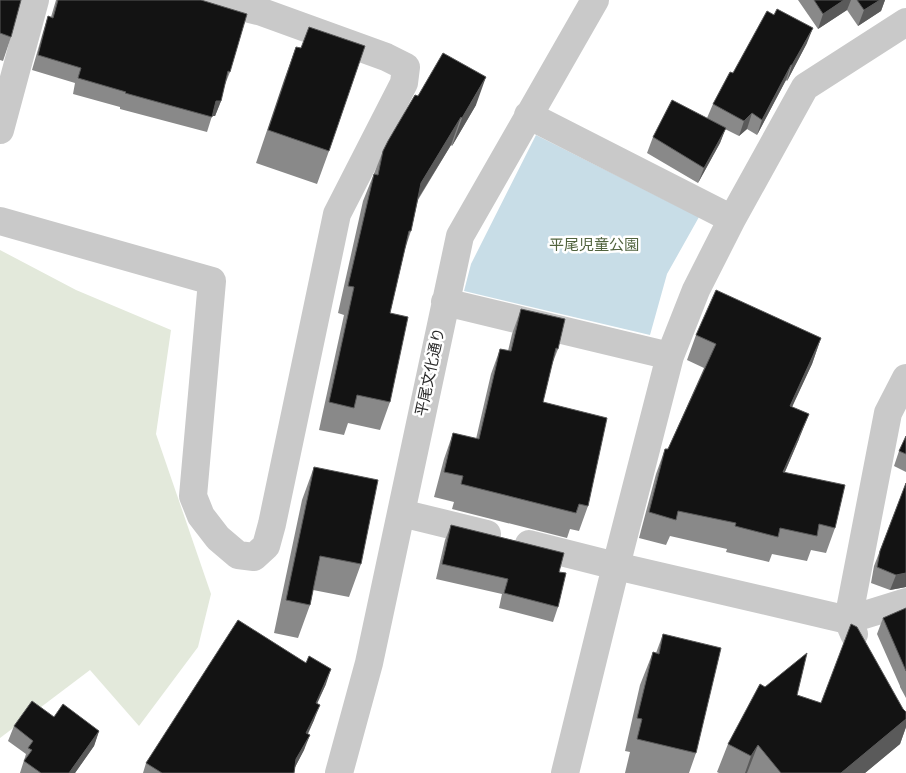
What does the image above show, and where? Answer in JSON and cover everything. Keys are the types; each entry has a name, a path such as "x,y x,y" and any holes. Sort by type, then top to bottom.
{"street":[{"path":"0,130 35,0"},
{"path":"0,221 212,281 193,496 201,516 218,538 238,555 254,557 266,546 272,524 337,214 404,83 406,67 386,56 263,6 213,0"},
{"name":"平尾文化通り","path":"339,773 369,663 460,236 595,0"},
{"path":"565,773 670,356 696,290 732,219 805,86 906,22"},
{"path":"528,115 732,219"},
{"path":"445,302 670,356"},
{"path":"864,654 848,620 888,413 906,378"},
{"path":"401,513 848,620 906,602"}],"shaded area":[{"path":"0,250 76,290 171,330 156,434 211,594 198,647 139,726 90,670 0,738"}],"water":[{"name":"平尾児童公園","path":"536,135 699,217 667,274 650,335 464,291 471,264"}],"building":[{"path":"0,0 21,0 11,37 0,33"},
{"path":"58,0 201,0 247,14 230,72 228,71 221,101 216,101 212,117 78,78 81,68 38,55 48,16 53,18"},
{"path":"814,0 844,0 823,14"},
{"path":"857,0 880,0 864,10"},
{"path":"777,9 813,28 762,120 752,113 744,121 713,104 730,72 733,73 767,11 774,15"},
{"path":"309,27 365,46 329,151 268,130 296,47 301,48"},
{"path":"443,53 486,77 421,183 390,313 408,317 390,402 357,395 354,408 329,402 354,287 348,286 374,174 378,175 383,151 388,141 415,95 418,96"},
{"path":"672,100 726,128 704,168 653,137"},
{"path":"716,290 821,338 790,406 809,414 783,472 845,485 835,528 819,524 817,536 780,528 778,537 735,526 736,523 678,511 676,520 649,512 665,449 668,449 716,344 696,335"},
{"path":"521,309 565,319 543,402 607,418 588,506 579,504 576,513 461,484 463,476 444,472 453,433 479,439 500,349 511,351"},
{"path":"906,436 906,454 899,451"},
{"path":"314,467 378,480 361,564 320,556 310,605 286,600"},
{"path":"906,483 906,573 896,575 877,567 880,551"},
{"path":"451,525 564,553 559,572 566,573 558,607 504,593 508,579 442,564"},
{"path":"906,608 906,671 883,618"},
{"path":"238,620 306,663 309,656 331,669 316,703 320,705 306,733 310,735 296,759 294,773 162,773 146,763"},
{"path":"851,624 857,627 906,712 906,719 841,773 781,773 758,745 751,756 728,744 760,684 765,687 807,653 797,695 821,703"},
{"path":"663,634 721,648 696,753 637,739 642,719 637,718 653,652 659,654"},
{"path":"32,701 54,717 63,704 99,731 69,773 41,773 24,761 32,750 28,748 33,741 14,726"}]}
